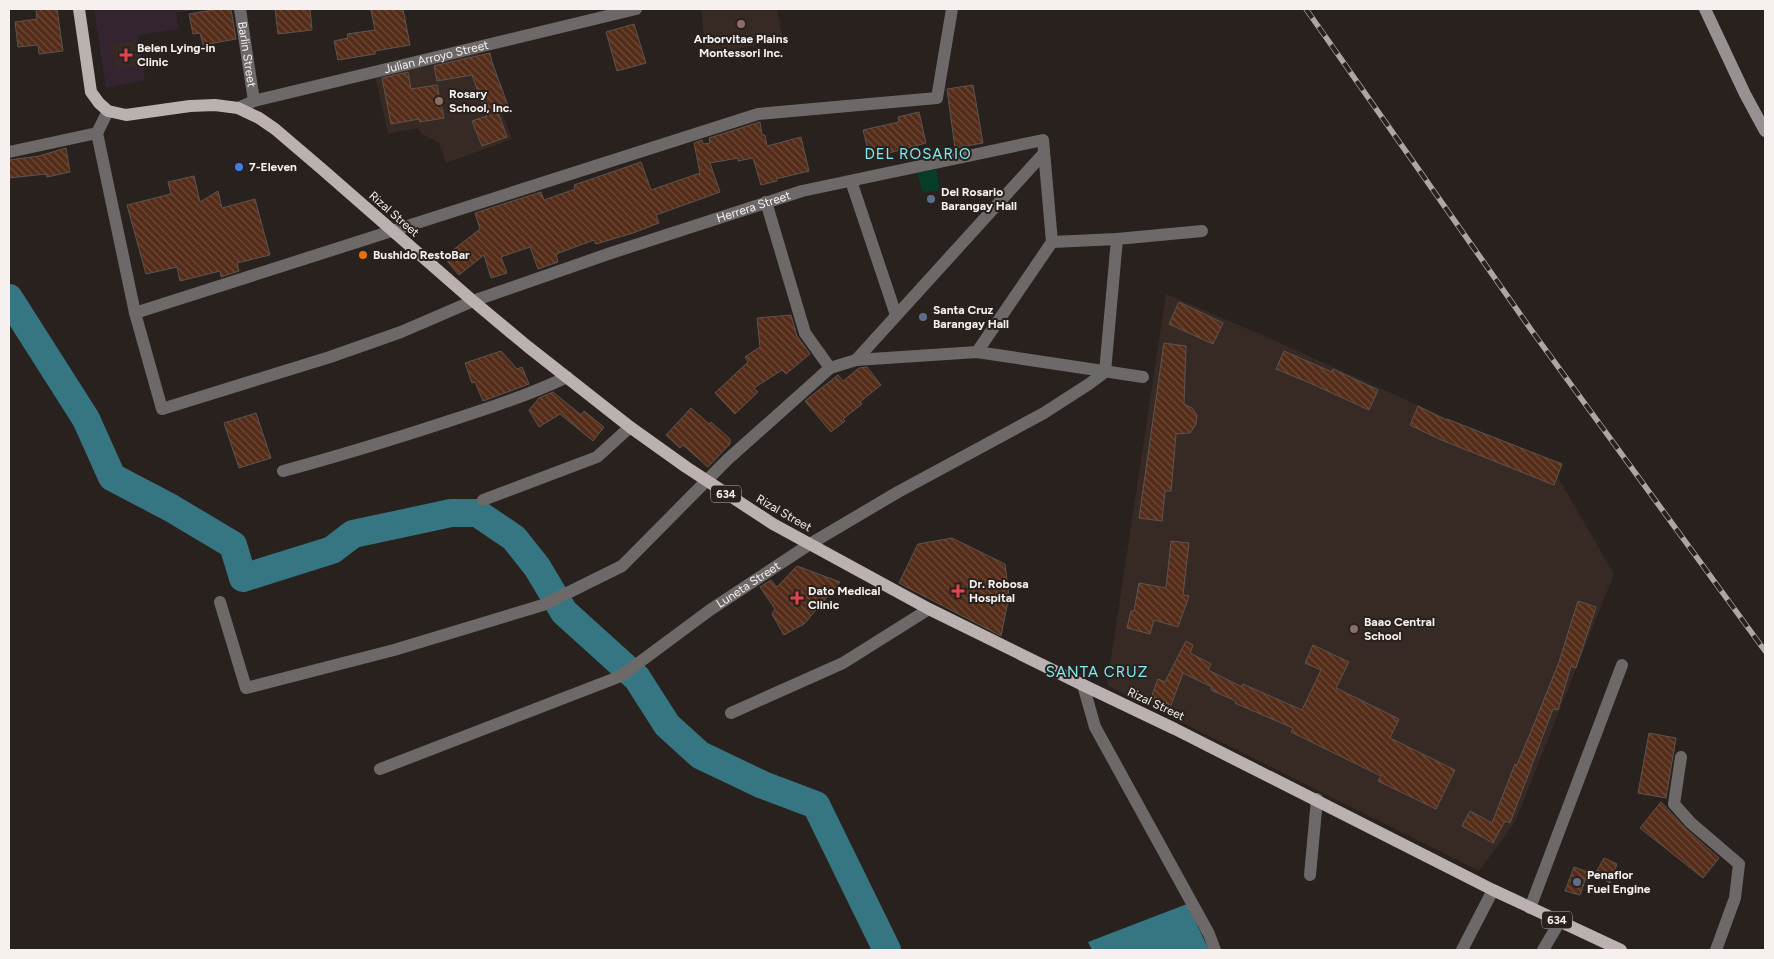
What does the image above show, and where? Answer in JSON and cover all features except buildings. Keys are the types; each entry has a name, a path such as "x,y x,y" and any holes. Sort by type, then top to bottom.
{"main road":[{"path":"79,9 91,92 98,103 108,111"},
{"path":"1705,9 1765,132"},
{"name":"Rizal Street","path":"108,111 126,115 190,106 215,105 238,108 260,118 472,301 630,428 773,524 929,609 1083,685 1176,728 1493,890"},
{"name":"634","path":"1493,890 1621,950"}],"street":[{"name":"Barlin Street","path":"240,9 254,101"},
{"name":"Julian Arroyo Street","path":"238,108 254,101 636,9"},
{"path":"108,111 98,133 135,313 758,114 937,98 952,9"},
{"path":"9,152 98,133"},
{"path":"977,352 1052,242 1043,147"},
{"path":"856,360 1043,147"},
{"name":"Herrera Street","path":"135,313 162,409 330,357 401,332 472,301 766,202 850,181 1043,147"},
{"path":"850,181 896,315"},
{"path":"766,202 805,333 830,368"},
{"path":"1052,242 1117,239 1202,231"},
{"path":"1105,372 1117,239"},
{"path":"220,602 246,688 394,650 543,605 622,566 728,459 830,368 856,360 977,352 1143,377"},
{"name":"Luneta Street","path":"380,769 621,676 710,610 810,544 898,492 1044,413 1105,372"},
{"path":"283,471 379,444 492,407 533,393 568,377"},
{"path":"483,500 597,457 630,428"},
{"path":"731,713 843,663 929,609"},
{"path":"1530,908 1622,665"},
{"path":"1083,685 1095,727 1204,925 1215,950"},
{"path":"1681,757 1674,804 1691,823 1739,864 1735,898 1716,950"},
{"path":"1310,875 1317,799"},
{"path":"1462,950 1493,890"},
{"path":"1543,950 1560,922"}],"shaded area":[{"path":"94,9 201,9 176,13 179,29 138,35 145,80 106,88"},
{"name":"Arborvitae Plains Montessori Inc.","path":"701,9 777,9 783,38 706,57"},
{"name":"Belen Lying-in Clinic","path":"136,40 141,64 117,69 111,45"},
{"name":"Rosary School, Inc.","path":"479,52 512,139 446,163 439,143 422,134 418,128 388,134 375,75"},
{"name":"Baao Central School","path":"1166,294 1260,334 1551,465 1614,574 1515,822 1479,871 1107,685"}],"green space":[{"path":"936,169 940,190 923,193 917,173"}],"water":[{"path":"1187,904 1209,950 1092,950 1088,942"}],"waterway":[{"path":"9,298 86,419 112,477 171,508 233,545 243,578 332,550 353,534 451,513 477,513 514,538 537,567 564,612 637,678 667,725 700,755 763,785 816,805 887,950"}],"railway":[{"path":"1306,9 1532,331 1765,651"}],"place":[{"name":"Arborvitae Plains Montessori Inc.","path":"741,24"},
{"name":"Belen Lying-in Clinic","path":"126,55"},
{"name":"Rosary School, Inc.","path":"439,101"},
{"name":"7-Eleven","path":"239,167"},
{"name":"Del Rosario Barangay Hall","path":"931,199"},
{"name":"Bushido RestoBar","path":"363,255"},
{"name":"Santa Cruz Barangay Hall","path":"923,317"},
{"name":"Dr. Robosa Hospital","path":"958,591"},
{"name":"Dato Medical Clinic","path":"797,598"},
{"name":"Baao Central School","path":"1354,629"},
{"name":"Penaflor Fuel Engine","path":"1577,882"}],"district":[{"name":"DEL ROSARIO","path":"918,154"},
{"name":"SANTA CRUZ","path":"1097,672"}]}
